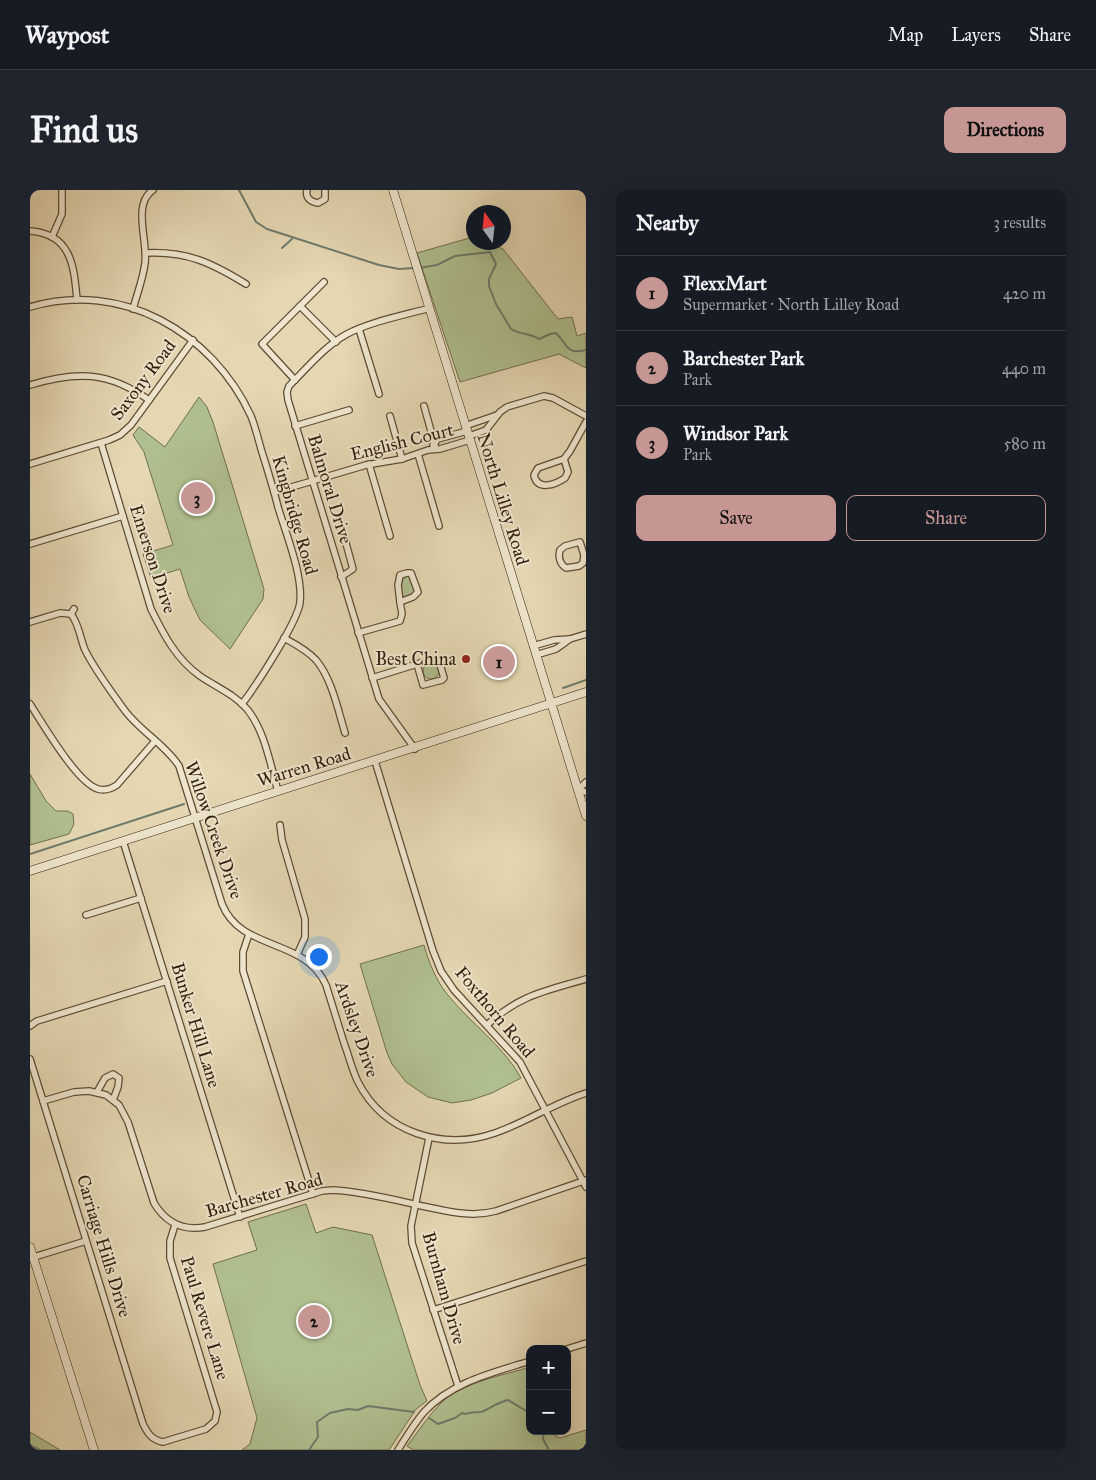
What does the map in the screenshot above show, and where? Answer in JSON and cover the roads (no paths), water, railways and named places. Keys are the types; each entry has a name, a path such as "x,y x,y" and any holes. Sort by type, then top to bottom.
{"street":[{"path":"52,236 62,214 62,190"},
{"path":"133,309 144,270 146,253 142,204 147,194 153,190"},
{"path":"307,190 308,198 318,203 325,199 325,190"},
{"name":"North Lilley Road","path":"393,190 536,656 582,791 586,816"},
{"path":"30,231 52,236 63,246 71,260 74,271 77,300"},
{"path":"146,253 178,254 198,259 218,267 246,284"},
{"path":"324,282 262,344 295,380 336,342 359,329 430,308"},
{"name":"Kingbridge Road","path":"30,307 77,300 106,302 133,309 165,322 193,340 213,359 227,376 251,417 298,573 300,603 298,611 284,638 242,704"},
{"path":"300,306 336,342"},
{"path":"359,329 379,394"},
{"name":"Saxony Road","path":"30,464 101,443 115,438 126,430 193,340"},
{"path":"30,385 67,376 90,376 120,384 149,400"},
{"name":"Balmoral Drive","path":"295,380 288,389 287,397 311,482 372,678 382,705 414,749"},
{"path":"468,433 507,408 544,396 553,398 586,416"},
{"path":"424,406 436,446"},
{"path":"295,426 349,410"},
{"path":"436,446 438,439 486,430 497,415"},
{"path":"390,416 402,459"},
{"path":"564,459 568,472 565,478 547,485 537,482 534,475 538,468 564,459 586,422"},
{"name":"English Court","path":"274,492 369,464 402,459 468,433"},
{"name":"Emerson Drive","path":"101,443 151,609 172,648 192,670 230,694 252,715 260,730 278,791"},
{"path":"418,454 439,526"},
{"path":"369,464 390,536"},
{"path":"30,544 123,516"},
{"path":"341,577 353,569 344,536"},
{"path":"583,541 583,563 579,566 566,568 561,564 560,550 564,546 583,541"},
{"path":"358,633 400,621 402,614 400,602 398,585 400,575 410,573 418,592 413,597 400,602"},
{"name":"Willow Creek Drive","path":"30,622 60,613 73,612 85,649 129,717 179,766 225,911 235,925 250,934"},
{"path":"533,646 586,634"},
{"path":"284,638 308,652 319,665 330,686 345,733"},
{"path":"536,656 556,649 570,639"},
{"path":"372,678 417,664 437,659 444,678 423,685 417,664"},
{"name":"Warren Road","path":"30,871 414,749 586,692"},
{"path":"30,704 75,769 98,789 110,789 117,785 155,741"},
{"name":"Foxthorn Road","path":"374,761 438,963 454,990 520,1062 586,1187"},
{"path":"582,791 586,782"},
{"path":"280,825 282,840 305,919 305,937 297,955"},
{"name":"Bunker Hill Lane","path":"123,841 240,1217"},
{"path":"86,915 141,898"},
{"path":"250,934 243,952 243,971 313,1194"},
{"name":"Ardsley Drive","path":"250,934 297,955 312,964 323,978 353,1069 368,1097 380,1111 410,1131 430,1138 454,1140 482,1137 586,1093"},
{"path":"487,1025 505,1009 524,998 586,979"},
{"path":"30,1026 37,1021 167,981"},
{"name":"Carriage Hills Drive","path":"30,1059 144,1424 147,1433 154,1439"},
{"path":"97,1092 105,1078 113,1074 119,1078 118,1088 113,1100"},
{"path":"43,1102 81,1091 97,1092 113,1100 121,1108 128,1122 154,1203 163,1216 176,1225"},
{"name":"Burnham Drive","path":"430,1138 411,1226 412,1243 458,1386"},
{"name":"Barchester Road","path":"176,1225 186,1228 200,1228 313,1194 339,1190 458,1214 482,1214 496,1211 584,1180"},
{"name":"Paul Revere Lane","path":"154,1439 166,1441 206,1430 215,1421 217,1412 170,1258 170,1241 176,1225"},
{"path":"32,1258 86,1241"},
{"path":"30,1247 94,1450"},
{"path":"433,1310 586,1261"},
{"path":"571,1348 586,1343"},
{"path":"398,1450 424,1413 441,1397 458,1386 474,1379 526,1362"}],"waterway":[{"path":"239,190 256,222 267,229 379,265 399,269 414,268"},
{"path":"282,248 292,239"},
{"path":"419,268 437,265 455,256 490,252 496,264 489,279 489,286 496,304 511,329 539,339 556,333 571,350 586,350"},
{"path":"563,688 586,680"},
{"path":"30,854 184,804"},
{"path":"429,1418 438,1424 455,1418 462,1413 481,1412 508,1400 526,1411"},
{"path":"309,1450 318,1437 317,1422 330,1413 348,1409 358,1410 368,1406 414,1412"},
{"path":"544,1435 543,1439 549,1450"},
{"path":"30,1445 40,1450"}],"place":[{"name":"Windsor Park","path":"197,498"},
{"name":"Best China","path":"466,659"},
{"name":"FlexxMart","path":"499,662"},
{"name":"Barchester Park","path":"314,1321"}]}
